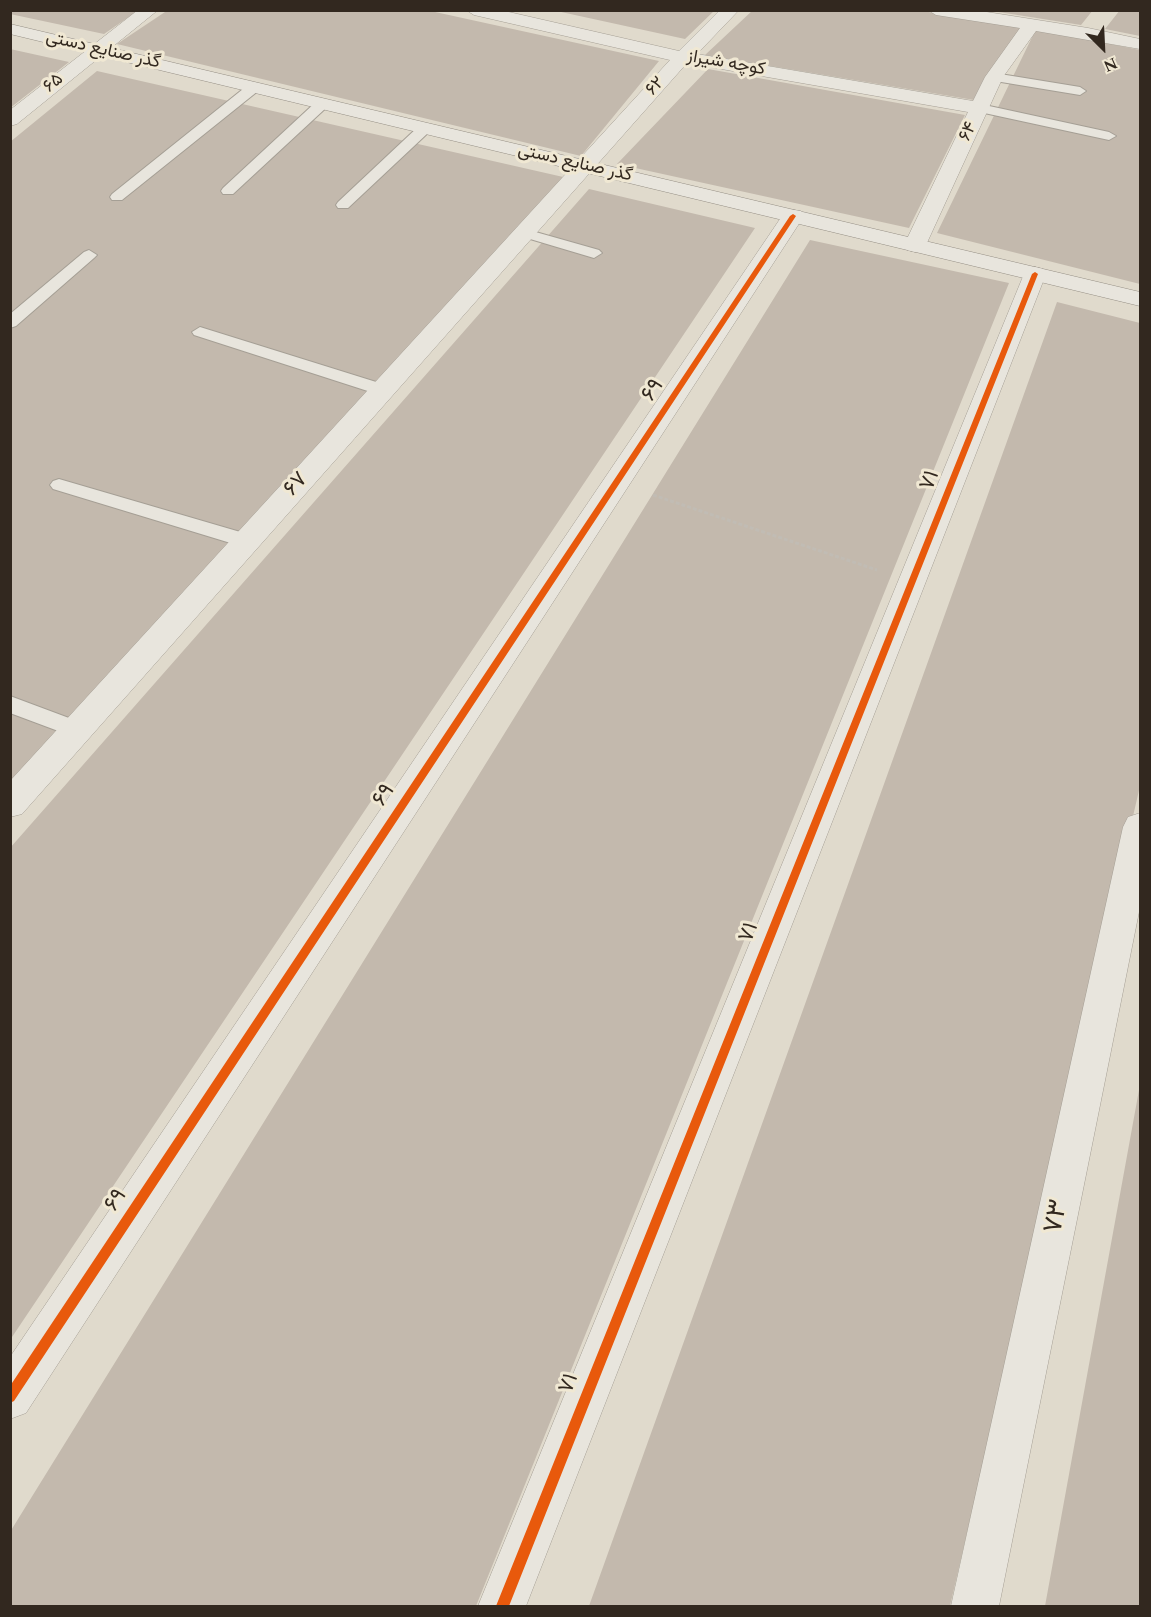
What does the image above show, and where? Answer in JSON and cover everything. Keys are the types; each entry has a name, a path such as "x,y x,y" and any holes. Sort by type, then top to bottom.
{"street":[{"name":"۶۵","path":"10,120 150,10"},
{"name":"کوچه شیراز","path":"474,10 683,57 980,108"},
{"name":"۶۲","path":"584,166 683,57 731,10"},
{"path":"942,11 1088,33 1140,44"},
{"path":"1088,33 1100,18"},
{"name":"۶۴","path":"915,245 994,77 1032,24"},
{"name":"گذر صنایع دستی","path":"10,29 1140,298"},
{"name":"۶۷","path":"10,804 584,166"},
{"name":"۶۹","path":"10,1397 793,216"},
{"name":"۷۱","path":"502,1606 1035,274"},
{"name":"۷۳","path":"975,1606 1140,827"}],"lane":[{"path":"994,77 1080,91"},
{"path":"117,197 253,88"},
{"path":"228,191 322,104"},
{"path":"980,108 1109,136"},
{"path":"343,205 424,129"},
{"path":"525,233 594,253"},
{"path":"10,323 89,255"},
{"path":"200,332 383,390"},
{"path":"59,485 247,541"},
{"path":"10,704 77,730"}],"path":[{"path":"616,483 911,582"}],"building":[{"path":"10,10 139,10 104,34 10,14"},
{"path":"168,10 426,10 659,61 581,156 117,44"},
{"path":"552,10 715,10 685,39"},
{"path":"753,10 917,10 1021,28 974,100 705,55"},
{"path":"986,10 1093,10 1081,25"},
{"path":"1120,10 1140,10 1140,36 1105,29"},
{"path":"1036,29 1140,50 1140,284 937,233"},
{"path":"10,49 69,62 10,108"},
{"path":"708,69 965,115 909,228 617,164"},
{"path":"97,71 572,179 10,803 10,142"},
{"path":"589,189 755,228 10,1340 10,848"},
{"path":"810,240 1009,283 476,1606 10,1606 10,1532"},
{"path":"1057,302 1140,323 1140,786 950,1606 589,1606"},
{"path":"1139,1090 1140,1606 1045,1606"}],"cycle path":[{"path":"10,1397 793,216"},
{"path":"502,1606 1035,274"}]}
